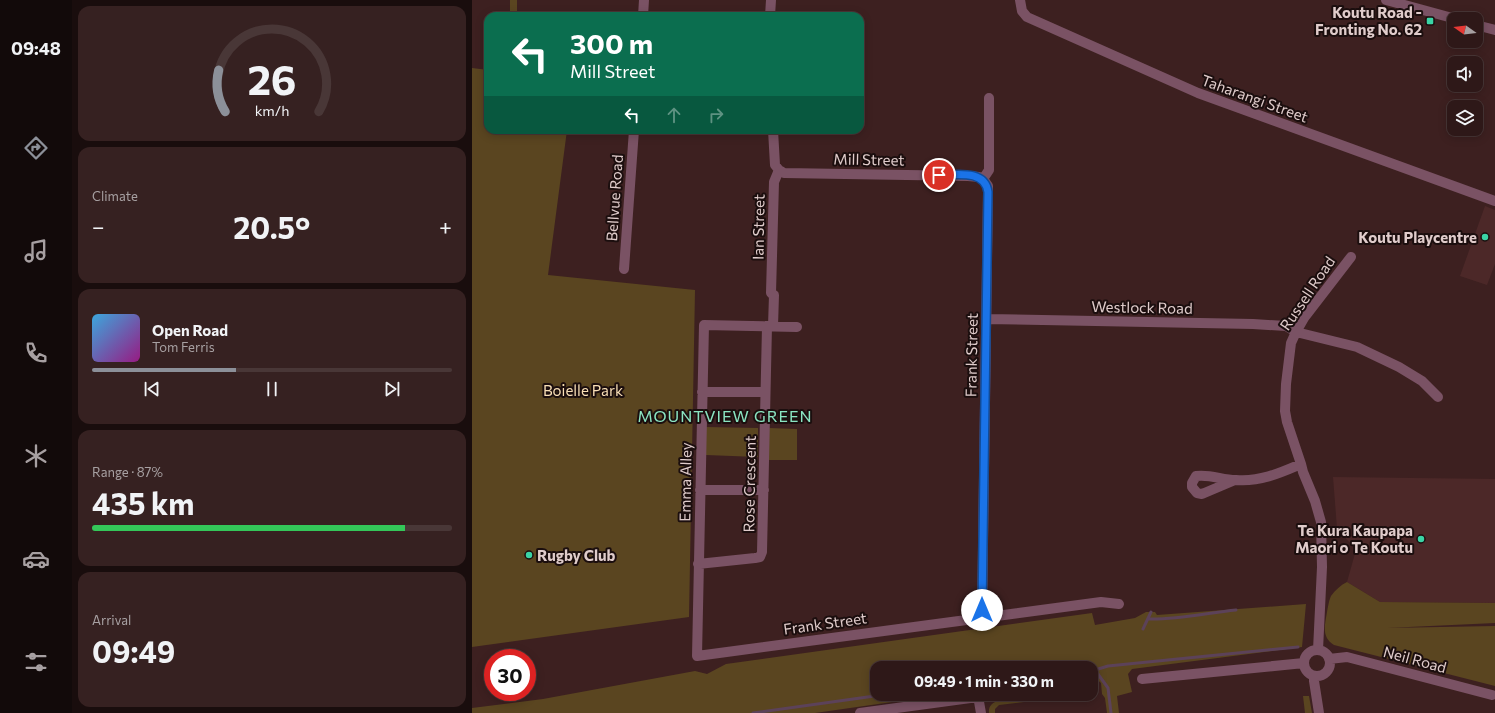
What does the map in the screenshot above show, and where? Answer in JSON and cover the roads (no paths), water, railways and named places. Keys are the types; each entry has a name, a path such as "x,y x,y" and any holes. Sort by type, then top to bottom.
{"street":[{"path":"643,12 644,0"},
{"path":"770,12 771,0"},
{"name":"Taharangi Street","path":"1020,0 1022,11 1027,17 1198,93 1495,200"},
{"path":"1386,0 1447,17"},
{"path":"1483,27 1495,30"},
{"path":"983,179 989,170 989,98"},
{"name":"Bellvue Road","path":"624,269 634,134"},
{"name":"Ian Street","path":"770,326 774,295 771,292 774,182 779,170 775,165 773,134"},
{"name":"Mill Street","path":"779,170 784,173 968,176 983,179"},
{"name":"Frank Street","path":"982,616 988,192 988,186 983,179"},
{"name":"Russell Road","path":"1318,650 1322,567 1321,522 1290,432 1285,411 1286,384 1291,343 1296,332 1303,319 1351,257"},
{"name":"Westlock Road","path":"986,319 1253,324 1286,326 1296,332 1357,348 1377,356 1422,381 1438,397"},
{"name":"Emma Alley","path":"697,656 704,325 770,326"},
{"path":"770,326 797,327"},
{"name":"Rose Crescent","path":"698,564 755,558 760,556 762,552 765,392 770,326"},
{"path":"702,392 765,392"},
{"path":"1235,480 1267,478 1301,464"},
{"path":"700,490 764,490"},
{"name":"Frank Street","path":"697,656 982,616 1101,602 1119,604"},
{"path":"1318,650 1324,652 1329,658 1330,663 1327,672 1319,676 1314,676 1307,671 1304,659 1309,653 1318,650"},
{"name":"Neil Road","path":"1329,658 1347,657 1492,695"},
{"path":"1142,679 1304,663"},
{"path":"1314,676 1319,713"},
{"path":"860,713 943,701"},
{"path":"979,701 981,713"}],"waterway":[{"path":"1148,619 1181,617 1236,610"},
{"path":"1143,629 1151,612"},
{"path":"1098,669 1108,666 1298,647"},
{"path":"1098,674 1108,688 1111,713"},
{"path":"753,713 870,697"}],"place":[{"name":"Koutu Road - Fronting No. 62","path":"1430,21"},
{"name":"Koutu Playcentre","path":"1485,237"},
{"name":"Te Kura Kaupapa Maori o Te Koutu","path":"1421,539"},
{"name":"Rugby Club","path":"529,555"}],"district":[{"name":"MOUNTVIEW GREEN","path":"725,415"}],"park label":[{"name":"Boielle Park","path":"583,390"}]}
